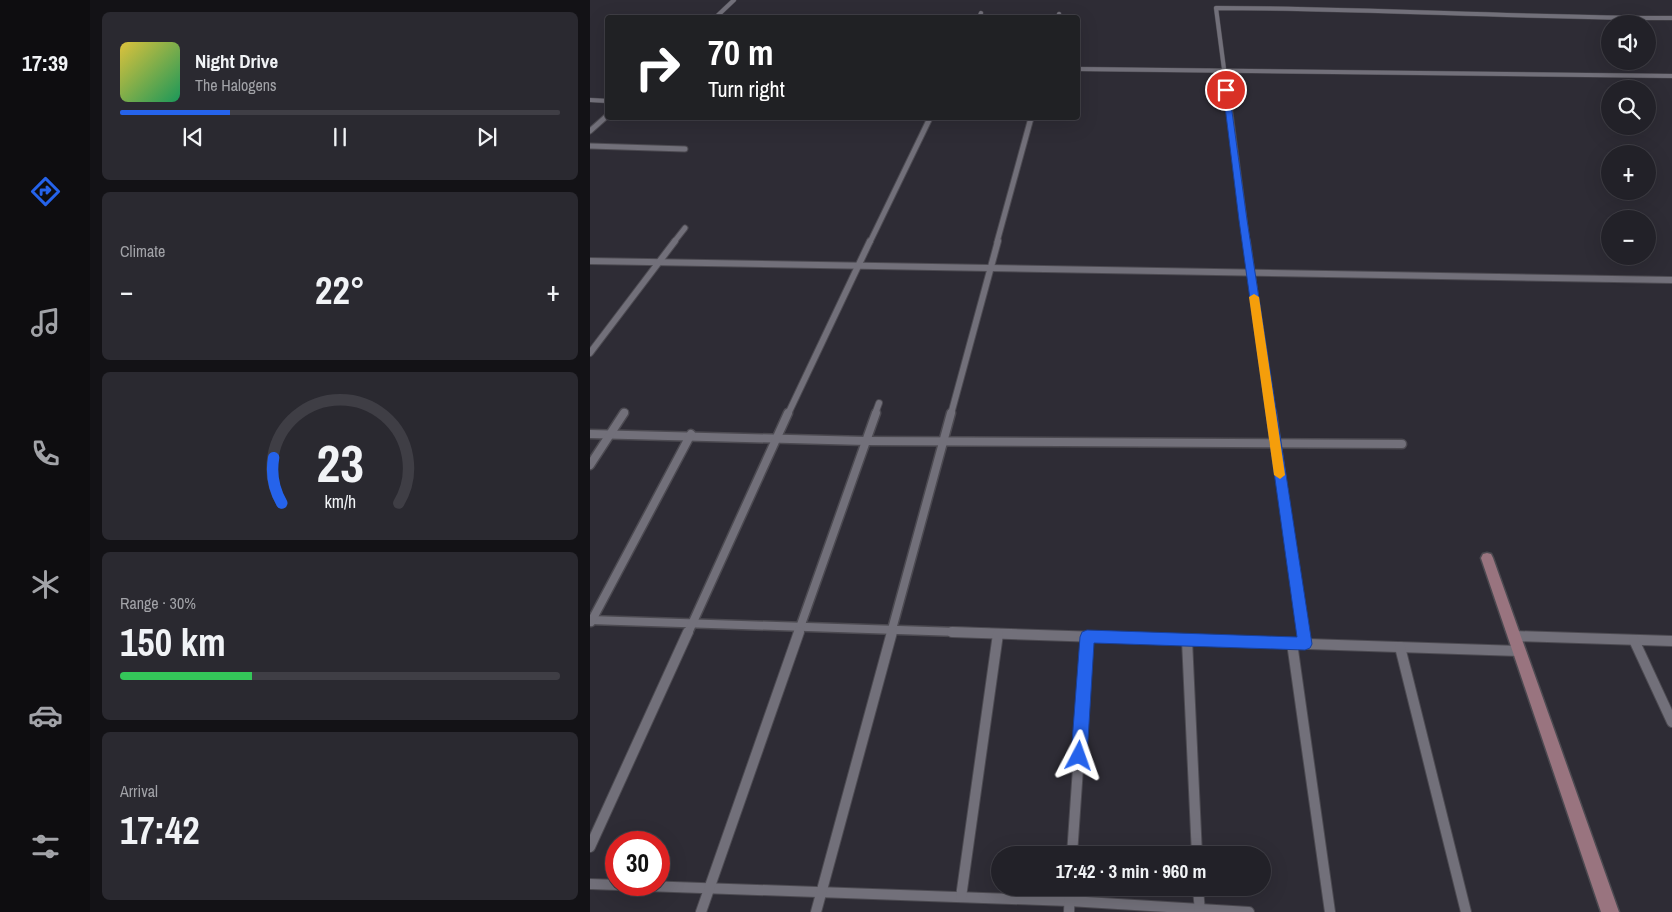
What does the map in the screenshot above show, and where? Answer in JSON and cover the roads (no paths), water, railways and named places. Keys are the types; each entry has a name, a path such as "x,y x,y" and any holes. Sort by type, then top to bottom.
{"street":[{"path":"718,15 734,0"},
{"path":"1305,644 1251,273 1216,8 1291,8 1613,18 1672,18"},
{"path":"1080,69 1672,76"},
{"path":"590,100 605,101"},
{"path":"590,131 605,118"},
{"path":"590,847 776,438 929,120"},
{"path":"816,912 1030,120"},
{"path":"590,146 685,149"},
{"path":"590,353 685,228"},
{"path":"590,261 1672,280"},
{"path":"701,912 799,627 880,402"},
{"path":"590,466 624,412"},
{"path":"590,434 691,435 866,441 1402,444"},
{"path":"691,435 591,622 1519,651"},
{"path":"1487,558 1610,912"},
{"path":"961,897 998,634"},
{"path":"1514,636 1672,641"},
{"path":"1073,846 1087,637"},
{"path":"1187,640 1197,846"},
{"path":"1634,640 1672,722"},
{"path":"1292,643 1330,912"},
{"path":"1400,647 1466,912"},
{"path":"590,884 821,891 961,897 1069,907 1249,912"},
{"path":"1198,896 1199,911"}]}
